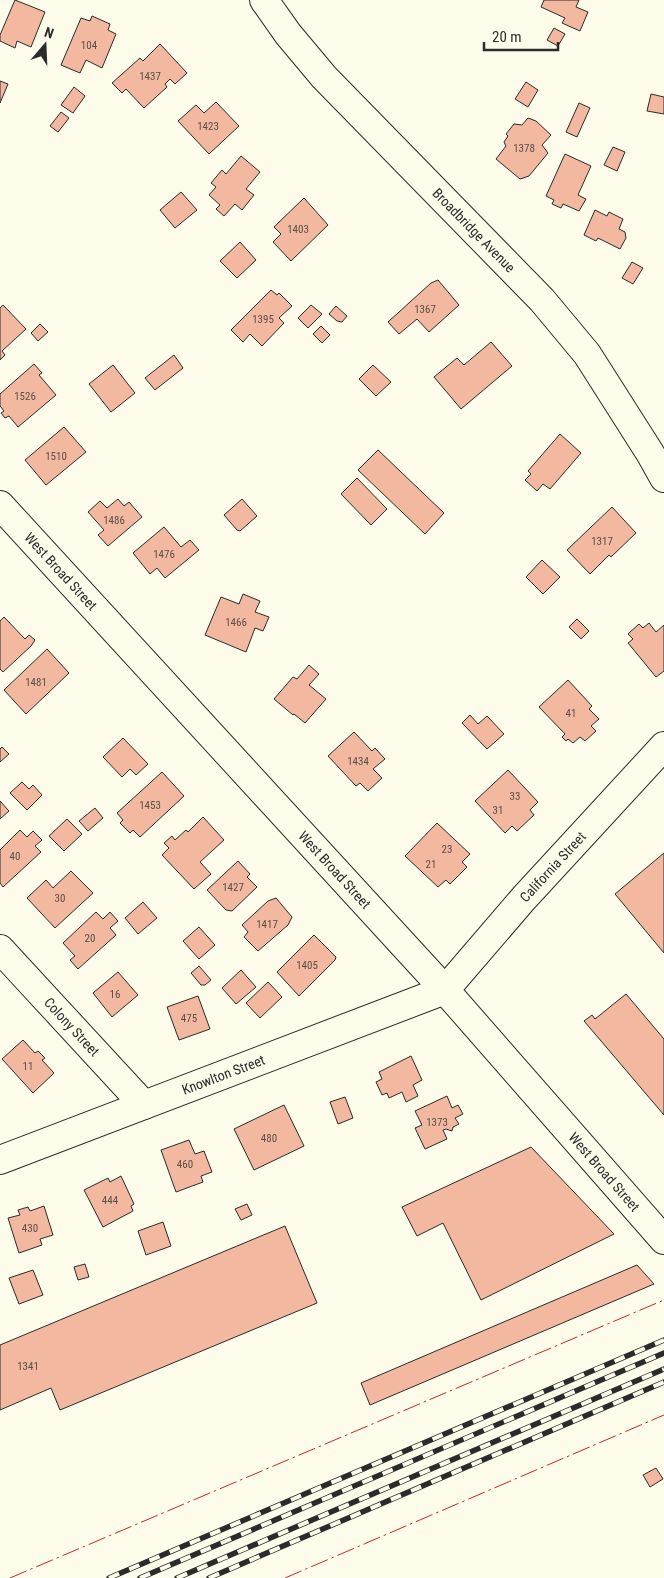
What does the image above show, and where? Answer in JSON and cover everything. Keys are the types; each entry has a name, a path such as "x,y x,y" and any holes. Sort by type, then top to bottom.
{"street":[{"name":"Broadbridge Avenue","path":"264,0 288,34 324,77 542,300 568,330 587,354 664,478"},
{"name":"West Broad Street","path":"0,505 445,990 664,1240"},
{"name":"California Street","path":"445,990 524,898 664,746"},
{"name":"Colony Street","path":"0,949 144,1105"},
{"name":"Knowlton Street","path":"0,1160 445,990"}],"building":[{"path":"15,0 45,12 31,47 17,41 15,48 0,41 0,35"},
{"path":"544,0 579,0 576,7 588,12 580,31 562,23 565,18 541,7"},
{"path":"92,16 110,24 108,30 116,34 102,68 86,60 80,73 61,65 81,18 90,21"},
{"path":"554,28 565,34 558,46 547,40"},
{"path":"160,44 187,73 175,84 170,79 165,84 167,87 144,108 126,89 122,93 112,83 140,58 143,61"},
{"path":"0,81 8,84 0,103"},
{"path":"526,82 538,90 528,107 515,99"},
{"path":"74,87 85,96 73,113 61,105"},
{"path":"651,94 664,97 664,114 647,111"},
{"path":"216,102 239,126 209,154 178,121 196,105 204,113"},
{"path":"579,103 590,108 577,137 566,132"},
{"path":"61,112 69,118 58,132 50,126"},
{"path":"528,118 536,121 551,135 542,145 548,153 529,176 520,179 496,159 506,146 504,142 508,136 506,134 514,124 522,125"},
{"path":"613,147 625,152 617,171 604,165"},
{"path":"565,154 591,166 578,195 586,199 579,211 563,204 561,208 552,204 554,200 546,196"},
{"path":"241,156 260,172 246,189 254,195 242,210 235,204 224,216 216,209 220,205 209,195 216,187 211,183 222,170 226,174"},
{"path":"181,192 197,210 175,228 160,210"},
{"path":"304,198 328,225 291,261 273,242 281,234 274,227"},
{"path":"595,210 607,216 609,212 623,219 619,229 625,232 626,238 620,249 598,238 596,241 584,235"},
{"path":"240,242 256,260 237,278 220,261"},
{"path":"632,262 643,268 633,284 622,278"},
{"path":"438,280 459,305 429,332 417,319 399,334 388,322 431,283"},
{"path":"271,290 277,295 279,293 292,306 279,318 284,323 262,346 250,334 243,342 231,330"},
{"path":"3,305 26,329 2,351 5,355 0,360 0,308"},
{"path":"311,305 322,314 308,328 298,318"},
{"path":"336,306 347,316 342,322 337,321 329,314"},
{"path":"40,324 48,332 38,341 31,333"},
{"path":"321,326 330,335 322,343 313,334"},
{"path":"491,342 512,366 461,409 434,377 457,358 464,365"},
{"path":"174,355 183,368 155,390 145,378"},
{"path":"34,364 42,373 39,375 56,395 18,427 9,416 5,418 1,413 4,411 0,406 0,394"},
{"path":"113,365 135,393 111,412 89,384"},
{"path":"373,365 391,382 376,396 359,379"},
{"path":"64,427 86,452 46,485 25,460"},
{"path":"560,434 581,453 550,489 543,484 537,491 525,480 531,474 528,471"},
{"path":"378,450 444,513 425,534 358,470"},
{"path":"357,478 387,509 371,525 341,494"},
{"path":"118,499 124,506 129,502 142,517 108,546 98,535 104,530 88,512 100,501 107,508"},
{"path":"242,499 257,516 240,531 224,515"},
{"path":"612,507 636,533 611,557 609,555 590,574 567,550"},
{"path":"164,527 181,547 190,540 199,550 165,578 157,568 150,574 133,553"},
{"path":"542,560 560,577 543,594 526,577"},
{"path":"243,594 260,601 255,612 269,617 263,631 255,628 246,652 205,635 221,597 239,604"},
{"path":"4,617 25,639 29,635 35,640 3,672 0,669 0,621"},
{"path":"577,619 589,631 581,639 569,627"},
{"path":"649,623 656,632 664,625 664,671 656,677 628,643 633,639 628,634 639,624 643,628"},
{"path":"47,649 69,673 26,714 4,690"},
{"path":"309,665 319,674 309,685 326,699 305,723 274,699 293,677 297,679"},
{"path":"568,680 592,706 589,709 599,719 591,726 596,731 585,741 580,737 573,743 568,739 566,741 562,737 565,734 539,707"},
{"path":"470,715 478,724 487,716 504,734 487,749 462,723"},
{"path":"354,732 372,751 375,748 385,759 373,769 382,778 368,791 360,783 356,786 328,756"},
{"path":"123,738 148,764 136,775 130,769 122,777 103,757"},
{"path":"2,747 9,754 0,762 0,749"},
{"path":"508,770 538,802 530,810 534,815 517,831 512,826 505,833 475,801"},
{"path":"162,772 184,796 140,837 133,830 130,833 120,823 123,820 117,813"},
{"path":"22,782 29,789 33,785 42,795 27,810 10,793"},
{"path":"0,801 9,811 0,819"},
{"path":"95,808 103,818 88,831 79,821"},
{"path":"203,817 224,840 200,862 211,874 194,889 162,855 169,848 164,843 172,836 175,840 186,830 188,832"},
{"path":"67,819 82,834 64,851 49,836"},
{"path":"437,823 470,854 462,862 467,867 450,884 446,880 438,887 405,856"},
{"path":"20,830 27,837 33,831 42,840 35,846 41,852 3,887 0,883 0,850"},
{"path":"664,853 664,953 615,894"},
{"path":"238,861 250,874 247,877 257,887 232,911 226,910 207,890"},
{"path":"71,871 93,893 55,928 27,898 46,880 53,888"},
{"path":"276,898 292,917 288,925 258,951 244,937 248,932 242,925 268,901"},
{"path":"143,902 157,918 138,934 125,918"},
{"path":"96,912 103,919 110,912 118,921 110,928 116,935 78,969 70,960 75,956 63,943"},
{"path":"199,927 215,945 199,959 183,941"},
{"path":"314,935 336,957 299,996 277,972"},
{"path":"199,966 211,980 205,985 201,985 191,973"},
{"path":"241,970 256,987 236,1004 222,988"},
{"path":"118,972 138,995 112,1017 93,993"},
{"path":"268,982 282,997 260,1018 246,1003"},
{"path":"626,994 664,1039 664,1115 584,1021 592,1015 595,1019"},
{"path":"198,996 210,1029 179,1040 167,1007"},
{"path":"23,1040 35,1053 38,1051 45,1058 42,1060 54,1073 33,1093 2,1059"},
{"path":"411,1056 422,1080 413,1085 418,1096 406,1102 402,1092 389,1098 387,1093 382,1095 376,1082 382,1079 379,1072"},
{"path":"447,1096 452,1108 458,1105 463,1114 455,1118 459,1124 453,1127 452,1131 443,1130 447,1139 425,1149 415,1128 422,1125 415,1111"},
{"path":"345,1097 353,1118 338,1124 330,1102"},
{"path":"284,1105 304,1146 254,1170 234,1129"},
{"path":"189,1140 195,1154 204,1151 212,1172 201,1176 203,1182 176,1192 161,1150"},
{"path":"531,1147 614,1234 481,1300 443,1223 417,1236 402,1207"},
{"path":"121,1176 134,1204 131,1206 133,1211 103,1227 84,1190 108,1178 110,1182"},
{"path":"247,1204 252,1215 241,1220 235,1209"},
{"path":"44,1206 53,1235 40,1239 42,1245 19,1253 8,1218 20,1215 18,1210 28,1207 30,1211"},
{"path":"163,1222 171,1246 146,1255 138,1231"},
{"path":"285,1226 317,1303 60,1410 51,1388 0,1410 0,1345"},
{"path":"85,1264 89,1277 78,1280 74,1267"},
{"path":"637,1265 654,1284 370,1405 361,1383"},
{"path":"33,1270 43,1295 19,1304 9,1278"},
{"path":"656,1468 663,1479 650,1487 643,1475"}],"railway":[{"path":"109,1578 664,1340"},
{"path":"140,1578 664,1353"},
{"path":"177,1578 664,1369"},
{"path":"209,1578 664,1382"}],"power":[{"path":"10,1578 664,1300"},
{"path":"285,1578 664,1415"}]}
